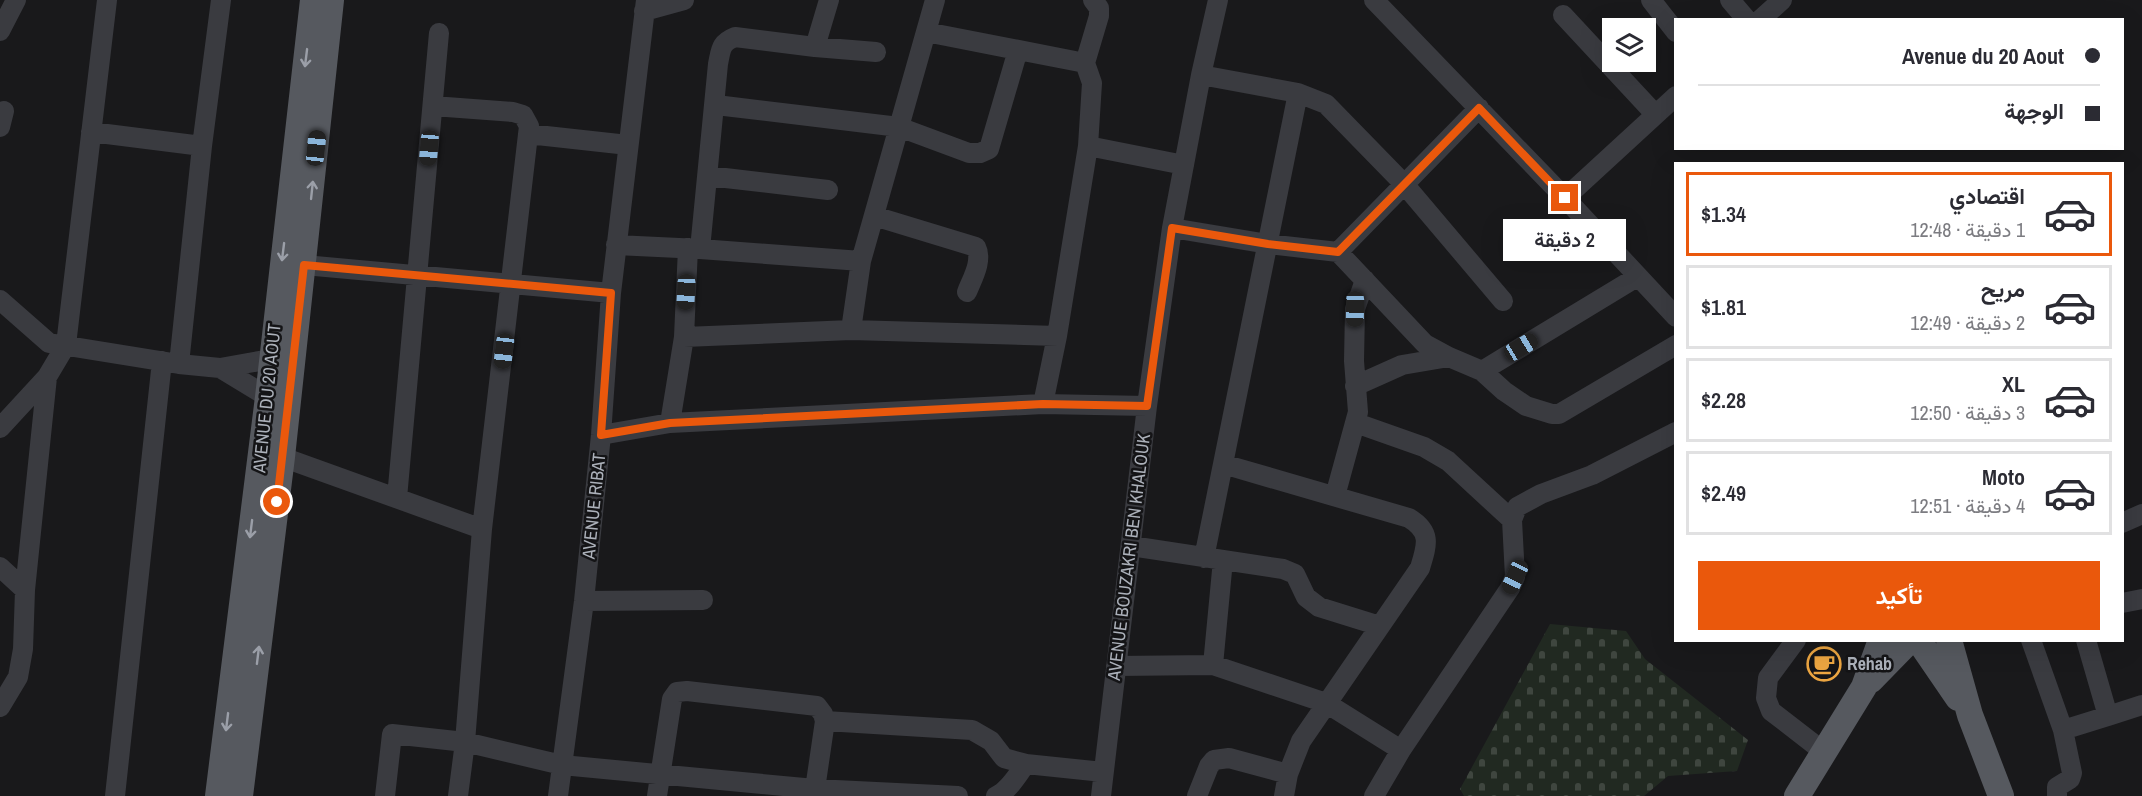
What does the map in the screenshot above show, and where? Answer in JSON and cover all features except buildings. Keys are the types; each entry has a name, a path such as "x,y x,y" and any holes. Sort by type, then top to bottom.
{"main road":[{"name":"AVENUE DU 20 AOUT","path":"218,796 268,396 313,0"},
{"name":"AVENUE DU 20 AOUT","path":"240,796 304,265 330,0"},
{"path":"1797,796 1864,687 1880,642"},
{"path":"1864,687 1908,642"},
{"path":"1921,642 1970,715"},
{"path":"1951,642 1970,715 2001,796"}],"street":[{"path":"0,31 16,0"},
{"path":"0,427 47,377 66,345 107,0"},
{"path":"115,796 170,362 221,0"},
{"path":"645,6 684,0"},
{"path":"815,47 829,0"},
{"path":"851,330 861,261 934,0"},
{"path":"1043,404 1057,336 1088,146 1092,83 1085,63 1099,16 1099,8 1093,0"},
{"name":"AVENUE BOUZAKRI BEN KHALOUK","path":"1101,796 1147,406 1172,228 1201,75 1218,0"},
{"path":"1374,0 1674,315"},
{"path":"1651,0 1674,29"},
{"path":"1730,0 1746,18"},
{"path":"1762,18 1782,0"},
{"name":"AVENUE RIBAT","path":"558,796 584,601 601,435 611,293 645,6"},
{"path":"1563,15 1655,114"},
{"path":"926,32 1085,63"},
{"path":"397,498 439,33"},
{"path":"670,423 684,337 694,249 708,176 718,64 722,47 726,41 735,37 876,52"},
{"path":"716,105 899,127 969,153 980,153 989,149 1018,50"},
{"path":"1201,75 1298,93 1326,104 1404,184 1503,301"},
{"path":"1213,665 1214,559 1223,464 1298,93"},
{"path":"1565,198 1674,98"},
{"path":"433,106 513,112 523,115 527,120 528,134 482,529 465,742 458,796"},
{"path":"1338,252 1479,108"},
{"path":"91,132 202,146"},
{"path":"528,134 628,145"},
{"path":"1088,146 1184,165"},
{"path":"708,176 828,190"},
{"path":"874,216 976,247 979,260 967,292"},
{"path":"1172,228 1268,244 1338,252 1425,344 1482,371 1516,401 1556,415 1674,346"},
{"path":"616,245 861,261"},
{"path":"304,265 611,293"},
{"path":"1482,371 1637,277"},
{"path":"1335,496 1358,412 1355,386 1355,309 1365,280"},
{"path":"0,300 49,343 220,368 271,359"},
{"path":"684,337 851,330 1057,336"},
{"path":"1355,386 1402,364 1449,357"},
{"path":"220,368 268,396"},
{"path":"0,707 18,677 23,649 25,590 47,377"},
{"path":"601,435 670,423 1043,404 1147,406"},
{"path":"1356,423 1425,447 1448,461 1512,520"},
{"path":"1374,796 1401,750 1510,588 1515,577 1512,520 1517,507 1541,494 1592,475 1674,433"},
{"path":"282,457 482,529"},
{"path":"1223,464 1408,518 1423,529 1426,535 1420,568 1301,741 1288,774 1284,796"},
{"path":"2124,522 2142,514"},
{"path":"1131,546 1283,569 1295,574 1306,597 1319,606 1380,626"},
{"path":"0,567 25,590"},
{"path":"2124,603 2142,599"},
{"path":"584,601 703,600"},
{"path":"1795,642 1768,678 1766,698 1771,711 1824,752"},
{"path":"2032,642 2063,730 2072,773 2070,779 2057,787 2057,796"},
{"path":"2087,642 2108,716"},
{"path":"1116,666 1213,665 1326,703 1401,750"},
{"path":"657,796 672,699 677,692 687,691 817,706 825,722 814,792"},
{"path":"2063,730 2142,705"},
{"path":"825,722 972,730 991,741 1004,758 1026,764 1103,772"},
{"path":"385,796 392,734 465,742 562,765 660,773 814,792 958,796"},
{"path":"1197,796 1209,766 1214,760 1229,758 1288,774"},
{"path":"996,796 1009,786 1026,764"}],"green space":[{"path":"1550,624 1626,631 1645,659 1748,740 1737,771 1668,776 1644,796 1464,796 1460,789"}],"place":[{"name":"Rehab","path":"1824,664"}],"route":[{"path":"277,502 304,265 611,293 601,435 670,423 1043,404 1147,406 1172,228 1268,244 1338,252 1479,108 1565,198"}]}
